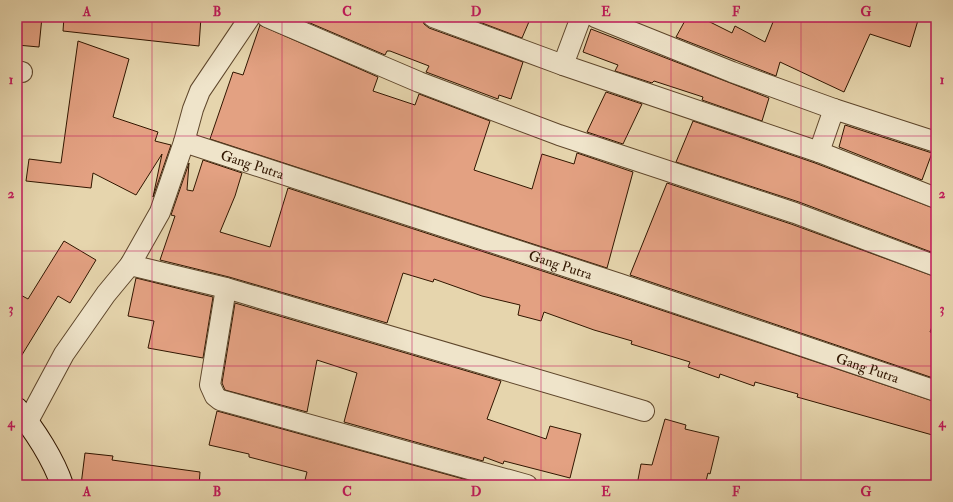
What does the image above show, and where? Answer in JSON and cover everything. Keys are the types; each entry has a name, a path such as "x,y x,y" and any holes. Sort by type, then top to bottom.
{"main road":[{"path":"22,415 58,474 62,485"}],"street":[{"path":"22,415 106,294 130,265 160,212 200,91 250,17"},
{"path":"267,17 419,82 559,135 795,214 936,266"},
{"path":"433,17 563,65 819,152 936,198"},
{"path":"563,65 581,17"},
{"path":"595,17 732,72 834,109 936,142"},
{"path":"819,152 834,109"},
{"name":"Gang Putra","path":"184,142 612,282 936,391"},
{"path":"130,265 226,288 644,411"},
{"path":"226,288 210,385 215,396 220,400 527,485"}],"building":[{"path":"17,17 42,17 39,47 17,45"},
{"path":"64,17 201,17 199,46 63,31"},
{"path":"296,17 422,17 424,24 429,28 523,62 511,99 499,95 498,99 426,72 429,66 390,51 387,51 385,55"},
{"path":"466,17 531,17 522,38"},
{"path":"687,17 700,17 732,33 735,26 765,42 775,17 919,17 910,47 870,34 844,92 780,62 776,76 676,37"},
{"path":"260,25 378,77 373,91 415,105 419,94 490,121 474,170 532,189 542,154 574,164 577,153 633,172 607,268 210,139 233,72 243,75"},
{"path":"591,29 769,98 762,121 702,100 703,97 654,81 652,83 615,71 618,65 583,52"},
{"path":"78,41 129,59 113,117 158,132 155,141 171,145 153,197 162,154 136,195 93,173 91,188 26,181 29,159 61,163"},
{"path":"606,92 642,104 623,144 587,132"},
{"path":"693,121 815,163 936,209 936,241 931,252 799,202 676,162"},
{"path":"845,125 932,153 922,180 839,147"},
{"path":"203,160 242,173 235,196 220,232 270,247 288,188 616,295 936,402 936,436 797,397 798,394 755,382 754,386 720,374 719,378 688,367 690,362 631,344 632,341 594,330 544,312 541,321 518,315 520,305 482,296 434,279 433,282 403,273 387,323 229,277 160,260 175,216 171,215 189,163 187,190 193,191"},
{"path":"667,183 791,224 936,277 936,316 930,332 936,334 936,379 630,275"},
{"path":"64,241 96,260 70,303 58,296 17,363 17,293 28,299"},
{"path":"136,278 213,297 203,358 148,348 154,321 128,316"},
{"path":"235,303 501,381 487,419 546,439 550,426 581,434 570,478 504,461 503,464 484,457 483,461 344,422 357,373 317,360 307,412 225,390 222,383"},
{"path":"217,411 478,483 478,485 326,485 305,480 307,472 249,457 249,454 209,445"},
{"path":"665,419 686,425 685,429 719,437 710,474 708,473 705,485 637,485 641,464 652,465"},
{"path":"85,453 113,456 112,460 200,472 199,485 81,485"}]}
